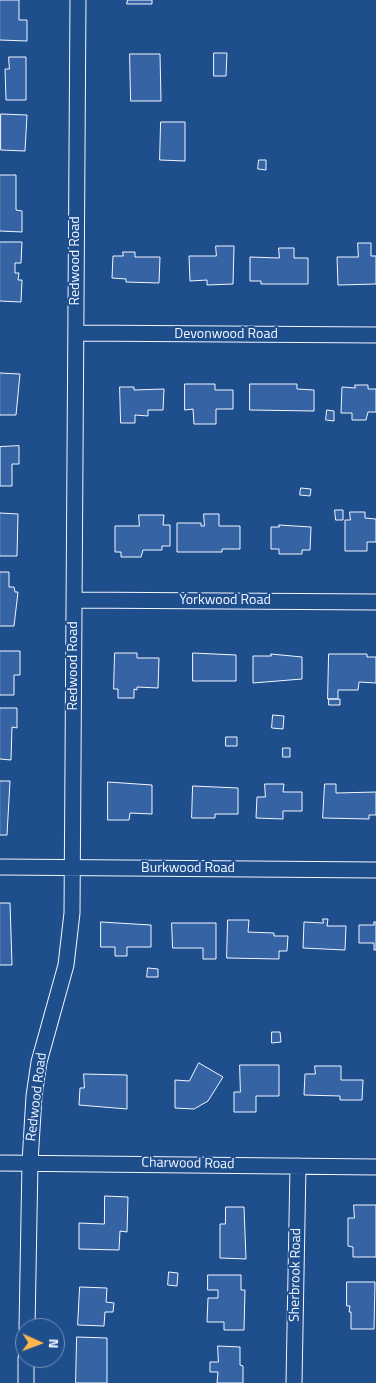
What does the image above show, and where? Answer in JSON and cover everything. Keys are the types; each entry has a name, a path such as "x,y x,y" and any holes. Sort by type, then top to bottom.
{"street":[{"name":"Redwood Road","path":"27,1318 30,1162 39,1062 66,965 72,912 78,0"},
{"name":"Devonwood Road","path":"76,333 376,335"},
{"name":"Yorkwood Road","path":"74,600 376,602"},
{"name":"Burkwood Road","path":"0,867 376,870"},
{"name":"Charwood Road","path":"0,1163 376,1167"},
{"name":"Sherbrook Road","path":"294,1383 298,1166"},
{"path":"26,1368 26,1383"}],"building":[{"path":"0,0 19,0 19,20 27,20 27,41 0,40"},
{"path":"128,0 152,0 152,4 127,4"},
{"path":"214,53 227,53 226,76 214,76"},
{"path":"130,54 160,54 161,101 131,101"},
{"path":"9,57 26,57 26,100 6,100 5,69 9,69"},
{"path":"1,114 27,115 25,151 1,150"},
{"path":"161,122 185,122 185,161 160,160"},
{"path":"259,160 266,160 266,170 258,169"},
{"path":"0,175 16,175 16,210 22,211 22,232 0,231"},
{"path":"0,242 22,242 21,263 15,263 15,273 19,273 18,280 22,280 21,302 0,301"},
{"path":"358,243 371,243 371,256 376,256 376,284 338,285 337,257 358,257"},
{"path":"216,246 234,246 233,284 207,285 207,280 190,281 189,256 216,256"},
{"path":"279,248 294,248 294,258 308,258 308,284 261,284 261,281 250,281 250,257 279,258"},
{"path":"123,252 135,252 135,257 160,257 159,283 126,282 126,279 112,278 113,256 123,256"},
{"path":"0,373 20,374 16,415 0,415"},
{"path":"185,384 215,384 215,390 233,390 233,409 216,409 216,424 194,424 193,409 185,410"},
{"path":"250,384 297,384 297,389 314,390 314,411 250,410"},
{"path":"355,385 368,385 368,389 376,389 376,412 368,412 366,420 352,420 352,413 341,413 342,387 355,388"},
{"path":"120,387 134,387 134,390 164,389 163,410 148,410 148,416 135,415 135,423 121,423"},
{"path":"327,410 334,411 334,421 326,420"},
{"path":"19,446 19,464 12,464 12,486 0,486 0,447"},
{"path":"301,488 311,489 310,496 300,495"},
{"path":"335,510 343,510 343,520 336,520"},
{"path":"350,512 365,512 365,518 376,519 376,542 367,542 367,551 345,551 345,520 350,520"},
{"path":"0,513 18,514 17,556 0,556"},
{"path":"204,514 219,514 219,526 240,526 240,549 222,549 222,552 177,552 177,523 201,523 201,526 204,526"},
{"path":"139,515 164,515 163,525 170,525 170,546 162,546 162,550 143,550 141,557 121,557 121,552 115,552 115,526 139,526"},
{"path":"279,525 311,527 310,550 302,550 302,554 279,554 279,549 271,549 271,527 279,527"},
{"path":"0,572 9,572 9,587 14,587 15,592 18,592 14,626 0,626"},
{"path":"0,651 20,651 20,675 14,675 14,695 0,695"},
{"path":"115,653 137,653 137,658 159,658 158,688 137,687 137,690 134,689 134,698 118,698 118,689 114,689"},
{"path":"193,653 236,655 236,681 193,681"},
{"path":"271,654 302,657 302,679 253,683 253,656 271,656"},
{"path":"329,654 367,654 367,657 376,657 376,683 359,682 358,690 338,690 338,699 328,699"},
{"path":"329,699 340,699 340,705 329,705"},
{"path":"0,708 17,708 17,728 12,727 11,760 0,759"},
{"path":"273,715 284,716 283,729 272,728"},
{"path":"226,737 237,737 237,746 226,746"},
{"path":"283,748 290,748 290,757 283,757"},
{"path":"0,781 10,781 7,835 0,835"},
{"path":"108,782 152,785 152,814 130,813 129,820 108,820"},
{"path":"265,784 284,784 283,792 302,792 302,811 283,811 283,819 256,818 257,797 265,797"},
{"path":"325,784 336,784 336,793 376,792 376,815 369,815 369,819 323,818"},
{"path":"193,786 238,788 238,814 215,814 215,818 192,818"},
{"path":"0,903 10,903 12,965 0,965"},
{"path":"323,919 328,919 327,926 346,926 345,950 303,948 304,922 323,923"},
{"path":"228,920 249,920 248,932 274,933 274,936 288,936 287,951 279,951 279,959 227,958"},
{"path":"101,922 151,925 151,947 127,947 127,956 115,956 115,947 101,947"},
{"path":"374,922 376,922 376,950 374,950 374,943 359,943 359,925 374,925"},
{"path":"172,923 216,923 216,959 203,959 203,948 173,948"},
{"path":"148,968 158,969 158,977 147,977"},
{"path":"272,1032 280,1032 281,1042 272,1043"},
{"path":"199,1063 223,1077 208,1101 194,1109 175,1108 175,1080 189,1081"},
{"path":"240,1065 279,1065 279,1096 256,1096 256,1112 234,1112 234,1092 240,1092"},
{"path":"315,1066 341,1066 341,1080 363,1080 362,1100 340,1100 340,1096 304,1095 305,1074 315,1074"},
{"path":"84,1074 127,1075 127,1109 79,1105 80,1088 84,1088"},
{"path":"105,1196 128,1197 127,1232 120,1231 119,1250 79,1249 79,1223 104,1224"},
{"path":"354,1205 376,1205 376,1257 353,1257 353,1247 348,1246 348,1218 354,1218"},
{"path":"226,1207 244,1207 246,1259 220,1258 220,1224 225,1224"},
{"path":"169,1272 178,1273 177,1286 168,1285"},
{"path":"208,1275 241,1275 241,1290 245,1290 244,1330 224,1330 224,1322 207,1322 208,1298 218,1298 218,1290 208,1290"},
{"path":"347,1282 375,1282 374,1329 351,1329 350,1306 347,1306"},
{"path":"80,1287 107,1288 106,1302 114,1303 113,1312 105,1312 104,1326 78,1325"},
{"path":"77,1337 107,1338 107,1383 76,1383"},
{"path":"218,1346 240,1347 243,1383 217,1383 218,1372 210,1372 210,1362 218,1362"}]}
